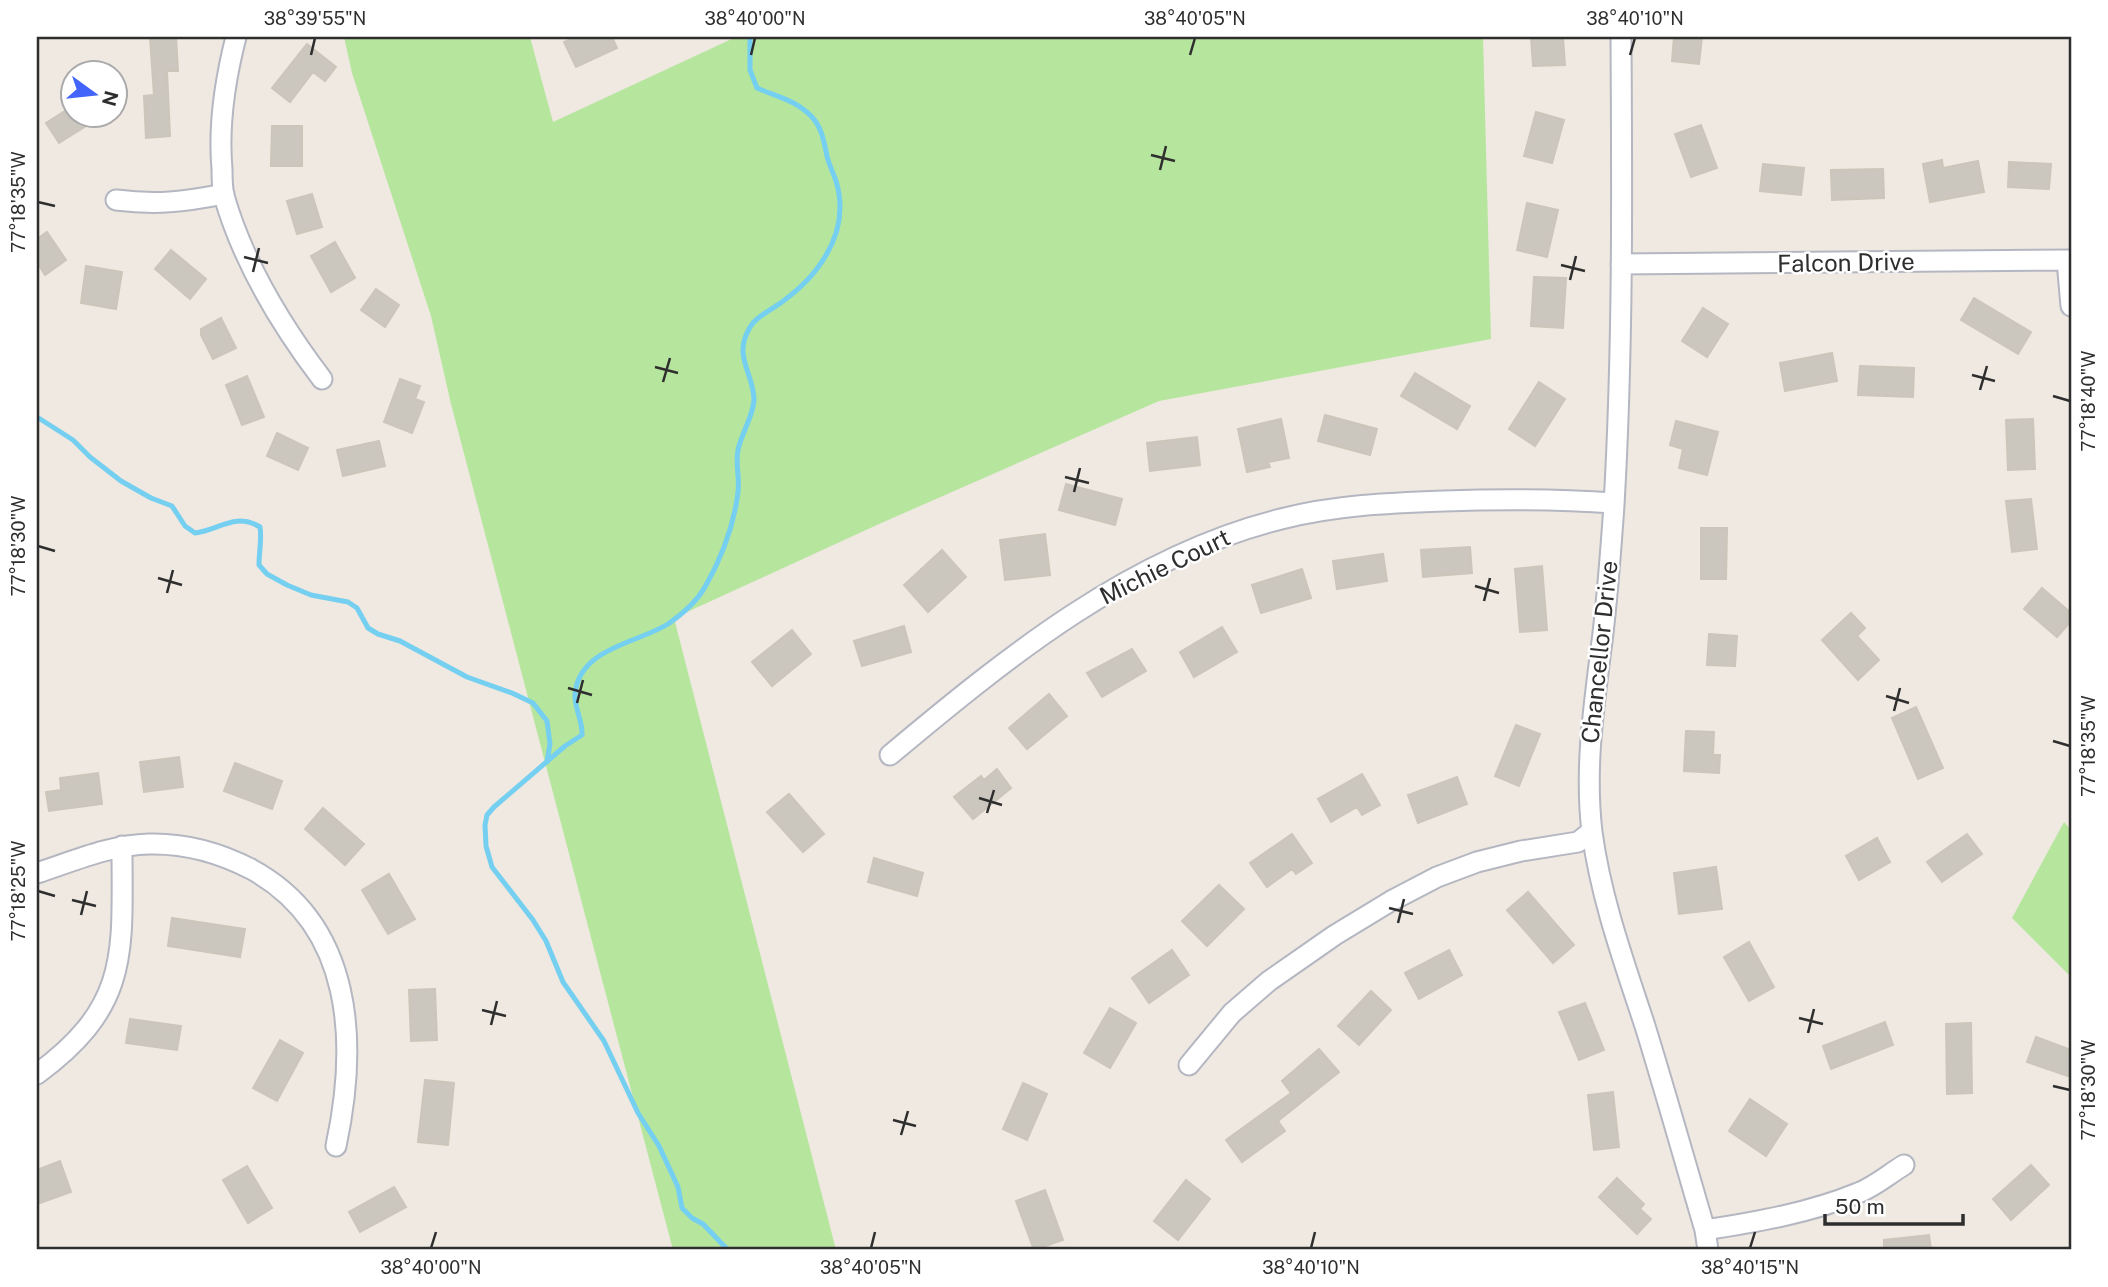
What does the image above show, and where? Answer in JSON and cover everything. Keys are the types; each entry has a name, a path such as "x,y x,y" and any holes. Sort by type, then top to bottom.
{"street":[{"path":"236,37 228,67 221,114 220,154 224,194 243,245 267,295 294,342 323,379"},
{"name":"Chancellor Drive","path":"1621,37 1621,264 1614,503 1607,597 1590,736 1592,831 1611,921 1663,1083 1705,1230 1708,1250"},
{"path":"116,200 152,204 184,202 224,194"},
{"path":"2069,260 2071,306"},
{"name":"Falcon Drive","path":"1621,264 2069,260"},
{"name":"Michie Court","path":"890,755 971,688 1088,605 1184,554 1243,530 1342,506 1509,499 1614,503"},
{"path":"1189,1065 1232,1013 1269,981 1335,935 1391,901 1437,877 1477,862 1521,851 1578,842 1592,831"},
{"path":"37,873 122,846 182,845 229,858 267,878 289,895 308,915 323,939 335,964 341,993 347,1073 336,1146"},
{"path":"37,1074 61,1056 81,1035 110,991 122,942 122,846"},
{"path":"1705,1230 1810,1210 1860,1193 1904,1165"}],"green space":[{"path":"344,37 530,37 553,122 736,37 1483,37 1491,339 1159,401 674,618 836,1250 673,1250 451,404 431,316 352,73"},
{"path":"2064,822 2071,830 2071,977 2012,918"}],"building":[{"path":"150,37 176,37 178,71 167,71 170,136 146,138 144,96 154,95"},
{"path":"576,37 612,37 617,48 576,67 564,42"},
{"path":"1531,37 1563,37 1565,65 1533,66"},
{"path":"1674,37 1702,37 1699,64 1672,61"},
{"path":"307,44 336,67 325,81 313,72 290,102 272,88"},
{"path":"1536,112 1564,120 1552,163 1524,156"},
{"path":"60,114 60,130 80,130 59,143 46,123"},
{"path":"1701,125 1717,168 1691,177 1675,134"},
{"path":"272,126 302,126 302,166 271,166"},
{"path":"1942,160 1943,168 1978,161 1984,192 1930,202 1923,164"},
{"path":"2009,162 2051,164 2049,189 2008,187"},
{"path":"1763,164 1804,168 1801,195 1760,191"},
{"path":"1883,169 1884,198 1832,200 1831,170"},
{"path":"312,194 322,227 297,234 287,201"},
{"path":"1527,203 1558,210 1547,257 1517,250"},
{"path":"47,232 66,260 45,275 37,262 37,239"},
{"path":"335,242 355,278 331,292 311,256"},
{"path":"171,250 206,279 190,299 155,269"},
{"path":"86,266 122,272 116,309 81,303"},
{"path":"1534,277 1566,278 1563,328 1531,326"},
{"path":"376,289 399,305 385,327 361,310"},
{"path":"1974,298 2031,332 2018,354 1961,320"},
{"path":"1703,308 1728,324 1707,357 1682,341"},
{"path":"221,318 236,348 213,359 201,335 201,329"},
{"path":"1832,353 1837,381 1785,391 1780,363"},
{"path":"1860,366 1914,368 1913,397 1858,395"},
{"path":"1415,373 1470,406 1457,429 1401,396"},
{"path":"247,376 264,417 242,425 226,385"},
{"path":"400,379 420,386 415,399 424,402 412,433 384,422"},
{"path":"1539,382 1565,399 1535,446 1509,429"},
{"path":"1325,415 1377,429 1370,455 1318,441"},
{"path":"1281,419 1289,458 1268,462 1270,467 1247,472 1238,429"},
{"path":"2033,419 2035,469 2008,470 2006,420"},
{"path":"1676,421 1718,432 1707,475 1679,468 1683,449 1670,445"},
{"path":"277,433 308,448 298,470 267,456"},
{"path":"1197,437 1200,465 1150,471 1147,443"},
{"path":"379,441 385,466 343,476 337,450"},
{"path":"1066,484 1122,499 1115,525 1059,510"},
{"path":"2031,499 2037,549 2012,552 2006,501"},
{"path":"1701,528 1727,528 1726,579 1701,579"},
{"path":"1045,534 1050,575 1005,580 1000,540"},
{"path":"1470,547 1472,573 1423,577 1421,550"},
{"path":"942,550 966,577 928,612 904,585"},
{"path":"1383,554 1387,581 1337,589 1333,561"},
{"path":"1542,566 1547,630 1520,632 1515,569"},
{"path":"1302,569 1311,598 1261,613 1252,585"},
{"path":"2042,588 2071,613 2071,621 2057,637 2024,609"},
{"path":"1851,613 1865,628 1857,636 1879,660 1858,680 1822,640"},
{"path":"904,626 911,652 862,666 854,641"},
{"path":"1222,627 1237,652 1194,677 1180,652"},
{"path":"792,630 811,654 772,686 752,662"},
{"path":"1709,634 1737,636 1735,666 1707,665"},
{"path":"1132,649 1146,671 1102,697 1087,673"},
{"path":"1049,694 1067,716 1027,749 1009,728"},
{"path":"1916,707 1943,768 1918,779 1892,718"},
{"path":"1516,725 1540,734 1519,786 1495,776"},
{"path":"1686,731 1714,732 1713,755 1720,755 1719,773 1684,771"},
{"path":"179,757 183,787 144,792 140,762"},
{"path":"235,763 282,781 272,809 224,791"},
{"path":"997,769 1011,788 973,819 954,797 981,776 984,780"},
{"path":"98,773 102,804 49,811 46,792 61,790 60,778"},
{"path":"1362,774 1380,805 1362,815 1357,807 1331,822 1318,799"},
{"path":"1457,777 1467,804 1418,823 1408,795"},
{"path":"789,794 824,834 803,852 767,812"},
{"path":"323,808 364,844 345,865 305,829"},
{"path":"1292,834 1312,863 1296,874 1292,869 1267,887 1250,863"},
{"path":"1967,834 1982,854 1942,882 1927,862"},
{"path":"1877,838 1890,862 1859,880 1846,856"},
{"path":"874,858 923,873 917,896 868,882"},
{"path":"1716,867 1722,909 1679,914 1674,873"},
{"path":"389,874 415,919 388,934 362,890"},
{"path":"1219,885 1244,909 1207,946 1182,921"},
{"path":"1528,892 1574,945 1553,963 1507,910"},
{"path":"172,918 245,929 240,957 168,946"},
{"path":"1749,942 1774,987 1749,1001 1724,957"},
{"path":"1172,950 1189,975 1149,1003 1132,978"},
{"path":"1449,950 1462,975 1419,999 1405,973"},
{"path":"435,989 437,1040 411,1041 409,990"},
{"path":"1371,991 1391,1010 1359,1045 1338,1026"},
{"path":"1585,1003 1604,1050 1579,1060 1559,1012"},
{"path":"1110,1008 1136,1023 1110,1068 1084,1053"},
{"path":"130,1019 181,1026 177,1050 126,1043"},
{"path":"1885,1022 1893,1045 1831,1069 1823,1046"},
{"path":"1971,1023 1972,1093 1947,1094 1946,1024"},
{"path":"2036,1037 2071,1050 2071,1077 2027,1062"},
{"path":"280,1040 303,1053 277,1101 253,1088"},
{"path":"1319,1049 1339,1072 1278,1121 1285,1131 1242,1162 1226,1140 1291,1093 1282,1081"},
{"path":"425,1080 454,1083 448,1145 418,1142"},
{"path":"1023,1083 1047,1094 1027,1140 1003,1129"},
{"path":"1613,1092 1619,1147 1594,1150 1588,1095"},
{"path":"1750,1099 1787,1124 1766,1156 1729,1131"},
{"path":"60,1161 71,1192 37,1204 37,1170"},
{"path":"2031,1165 2049,1185 2011,1220 1993,1199"},
{"path":"247,1166 272,1208 248,1223 223,1180"},
{"path":"1617,1178 1644,1204 1640,1209 1651,1219 1637,1234 1599,1197"},
{"path":"1186,1180 1210,1199 1178,1240 1154,1221"},
{"path":"394,1187 406,1207 360,1232 349,1212"},
{"path":"1045,1190 1063,1240 1034,1250 1016,1201"},
{"path":"1929,1235 1931,1250 1884,1250 1884,1240"}],"waterway":[{"path":"728,1250 703,1224 682,1208 678,1187 659,1146 638,1113 604,1041 563,982 546,941 533,920 492,867 486,846 485,825 487,815 494,807 565,746 582,735 575,694 579,679 587,666 612,649 668,624 688,607 705,587 730,529 738,487 738,450 754,400 744,357 745,339 755,321 787,299 809,279 823,260 838,228 839,193 820,130 812,117 799,107 757,88 750,70 750,37"},
{"path":"37,417 73,440 121,481 172,506 185,526 195,533 243,521 260,527 259,565 267,574 311,595 348,602 357,608 368,628 378,634 400,641 467,677 533,703 547,721 550,744 547,762"}]}
